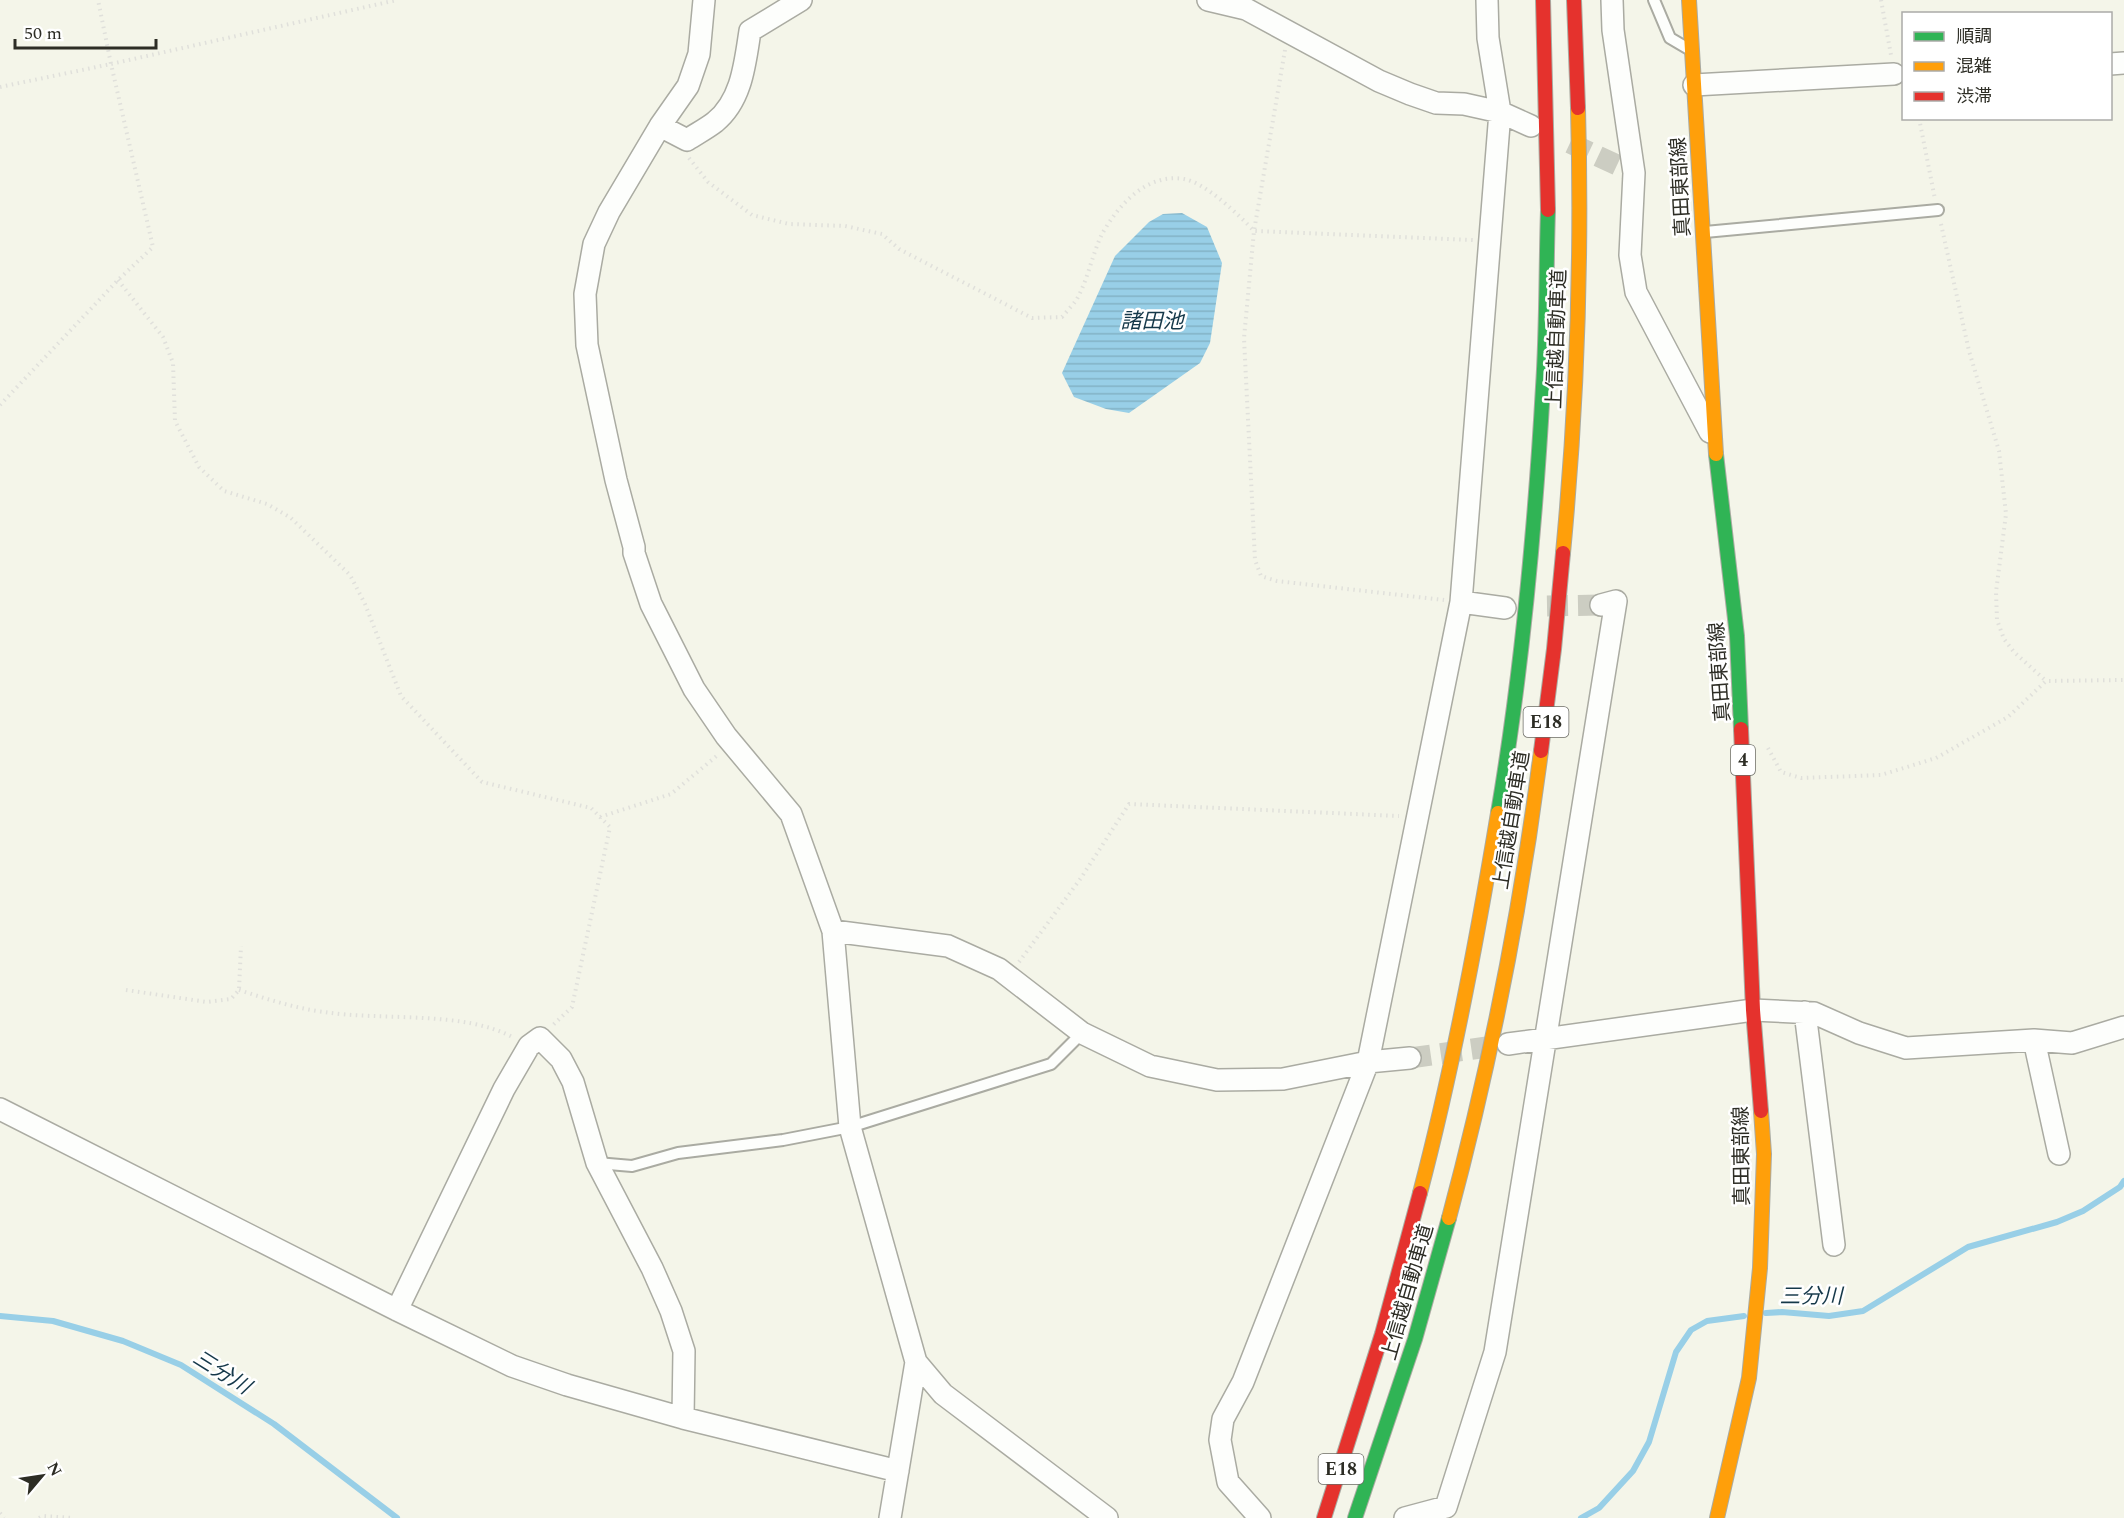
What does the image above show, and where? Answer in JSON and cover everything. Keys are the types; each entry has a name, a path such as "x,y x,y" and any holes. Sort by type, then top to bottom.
{"main road":[{"name":"上信越自動車道","path":"1324,1518 1358,1419 1430,1162 1460,1030 1487,888 1510,746 1526,614 1547,331 1549,199 1543,0"},
{"name":"上信越自動車道","path":"1355,1518 1387,1427 1460,1179 1493,1034 1520,892 1542,752 1560,599 1577,330 1579,195 1574,0"},
{"name":"真田東部線","path":"1689,0 1715,441 1737,636 1754,1010 1764,1154 1760,1268 1749,1378 1717,1518"}],"street":[{"path":"704,0 699,54 688,86 660,126 609,212 594,244 585,294 587,345 634,553 651,604 694,689 732,744 791,814 833,931 850,1127 916,1362 943,1394 1107,1518"},
{"path":"660,126 687,140 716,121 731,104 744,70 750,31 801,0"},
{"path":"1208,0 1246,9 1379,81 1410,94 1436,103 1464,104 1500,112 1531,126"},
{"path":"1472,0 1488,38"},
{"path":"1260,1518 1228,1482 1220,1440 1223,1419 1243,1382 1368,1062 1461,602 1500,112 1488,38 1487,0"},
{"path":"1612,0 1613,30 1634,173 1630,255 1636,292 1715,441"},
{"path":"1694,85 1894,75"},
{"path":"1405,1518 1446,1508 1495,1352 1616,601 1601,605"},
{"path":"1461,602 1505,608"},
{"path":"833,931 948,946 999,969 1082,1033 1150,1066 1216,1080 1283,1079 1368,1062 1410,1058"},
{"path":"1508,1044 1754,1010 1814,1013 1859,1033 1906,1048 2034,1040 2072,1043 2124,1027"},
{"path":"1805,1012 1834,1245"},
{"path":"2034,1040 2059,1154"},
{"path":"397,1310 504,1089 534,1042 561,1059 573,1082 597,1163 652,1268 671,1311 684,1351 683,1418"},
{"path":"0,1109 512,1366 567,1385 683,1418 898,1471"},
{"path":"890,1518 916,1362"}],"lane":[{"path":"1654,0 1670,38 1692,51"},
{"path":"1702,233 1938,210"},
{"path":"597,1163 632,1166 678,1153 783,1140 850,1127 1051,1064 1082,1033"}],"path":[{"path":"0,405 118,280 153,247 98,0"},
{"path":"0,87 397,0"},
{"path":"1881,0 1894,75"},
{"path":"1288,32 1254,231 1244,338 1256,560 1261,576 1277,581 1461,602"},
{"path":"1919,120 1969,351 1999,451 2006,514 1996,592 1997,620 2004,639 2013,652 2046,681 2124,680"},
{"path":"687,140 689,158 708,183 752,215 789,224 845,226 882,234 899,249 1032,318 1062,317 1077,299 1102,236 1116,211 1134,193 1160,179 1186,179 1223,202 1254,231 1489,241"},
{"path":"118,280 163,337 173,363 175,421 199,467 224,491 267,504 291,518 350,575 365,604 401,696 482,782 591,808 610,827 572,1007 534,1042 467,1022 325,1013 282,1004 239,990"},
{"path":"1766,746 1781,772 1801,778 1881,775 1936,758 1998,723 2008,717 2046,681"},
{"path":"600,817 671,794 732,744"},
{"path":"1009,976 1081,878 1129,804 1418,817"},
{"path":"126,990 207,1002 231,999 239,990 241,946"},
{"path":"0,1513 4,1518"},
{"path":"39,1518 43,1516 74,1518"}],"water":[{"name":"諸田池","path":"1182,213 1207,227 1222,263 1210,343 1200,363 1129,413 1106,409 1074,397 1062,373 1115,256 1149,222 1163,214"}],"waterway":[{"name":"三分川","path":"1766,1313 1829,1316 1863,1311 1968,1247 2057,1222 2083,1211 2120,1187 2124,1181"},
{"name":"三分川","path":"0,1316 53,1321 123,1341 181,1365 274,1424 397,1518"},
{"name":"三分川","path":"1581,1518 1599,1508 1633,1471 1649,1442 1676,1352 1691,1330 1707,1321 1744,1316"}],"tunnel":[{"path":"1570,143 1634,173"},
{"path":"1547,606 1601,605"},
{"path":"1410,1058 1501,1045"}],"traffic: fast":[{"path":"1498,813 1521,654 1532,547 1544,365 1548,210"},
{"path":"1716,454 1737,636 1741,729"},
{"path":"1355,1518 1415,1339 1449,1218"}],"traffic: slow":[{"path":"1689,0 1716,454"},
{"path":"1563,553 1572,442 1577,331 1578,108"},
{"path":"1449,1218 1478,1103 1503,986 1524,869 1541,751"},
{"path":"1420,1193 1464,1004 1498,813"},
{"path":"1717,1518 1749,1378 1760,1268 1764,1154 1761,1111"}],"traffic: jam":[{"path":"1543,0 1548,210"},
{"path":"1574,0 1578,108"},
{"path":"1541,751 1563,553"},
{"path":"1741,729 1753,1010 1761,1111"},
{"path":"1324,1518 1382,1334 1420,1193"}]}
